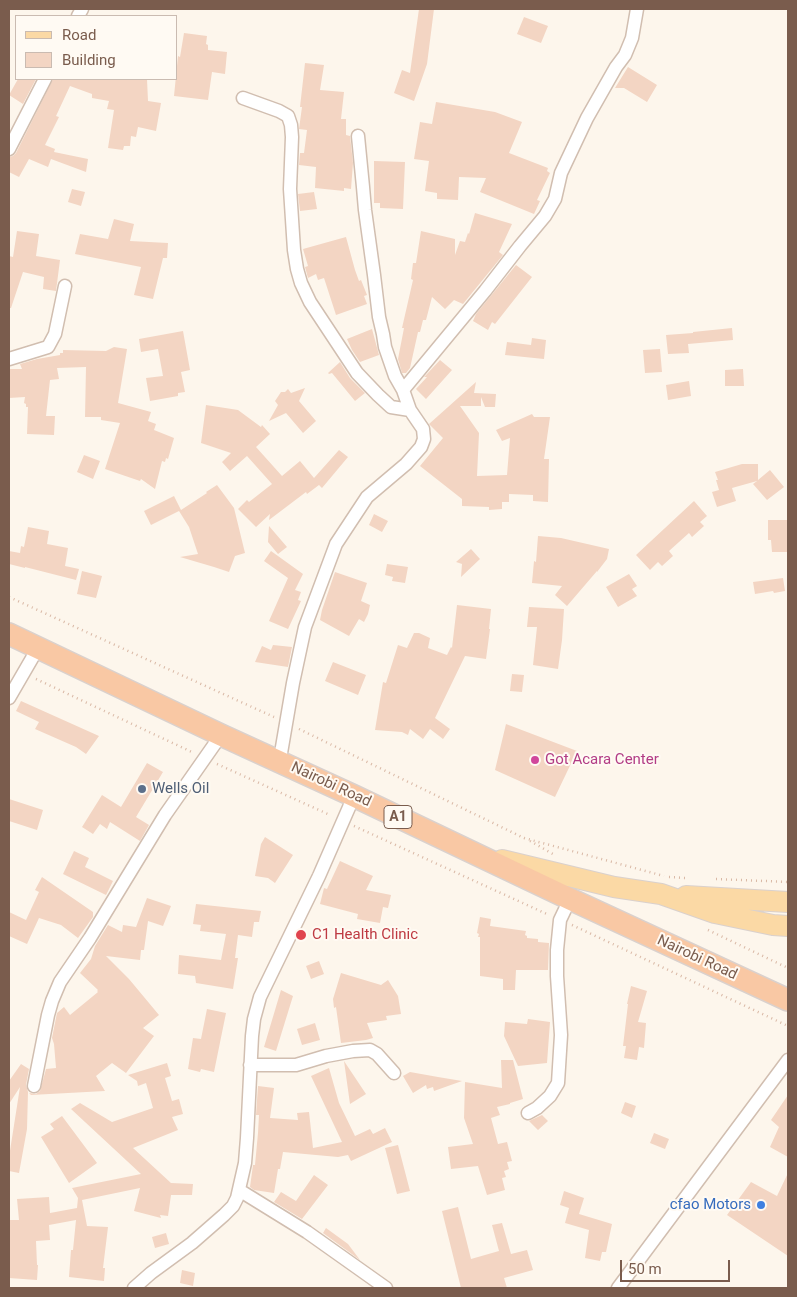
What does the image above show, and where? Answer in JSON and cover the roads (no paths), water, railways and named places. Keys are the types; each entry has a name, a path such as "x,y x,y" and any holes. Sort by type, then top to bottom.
{"highway":[{"name":"Nairobi Road","path":"9,626 281,752 502,860 615,909 788,990"},
{"name":"Nairobi Road","path":"9,634 788,1000"}],"main road":[{"path":"502,860 614,887 661,894 788,902"},
{"path":"661,894 715,912 773,925 788,926"}],"street":[{"path":"403,390 545,216 555,199 561,173 587,118 616,67 625,55 632,38 637,9"},
{"path":"9,149 44,80"},
{"path":"243,98 288,116 292,137 290,189 294,250 301,283 310,302 362,378 391,407 410,410"},
{"path":"281,752 293,683 306,627 336,544 367,497 406,464 421,448 424,439 422,429 410,410 403,390 395,376 385,346 379,317 365,210 358,136"},
{"path":"9,359 48,346 55,334 65,286"},
{"path":"9,698 38,648"},
{"path":"34,1086 48,1015 60,982 90,938 165,815 221,734"},
{"path":"134,1288 192,1243 236,1202 245,1163 251,1050 254,1018 260,997 319,876 354,796"},
{"path":"528,1112 537,1108 550,1096 558,1083 561,1035 557,950 560,920 570,899"},
{"path":"250,1065 296,1065 326,1056 370,1050 377,1054 394,1073"},
{"path":"618,1288 788,1060"},
{"path":"240,1190 307,1232 386,1288"}],"place":[{"name":"Got Acara Center","path":"535,760"},
{"name":"Wells Oil","path":"142,789"},
{"name":"C1 Health Clinic","path":"301,935"},
{"name":"cfao Motors","path":"761,1205"}]}
